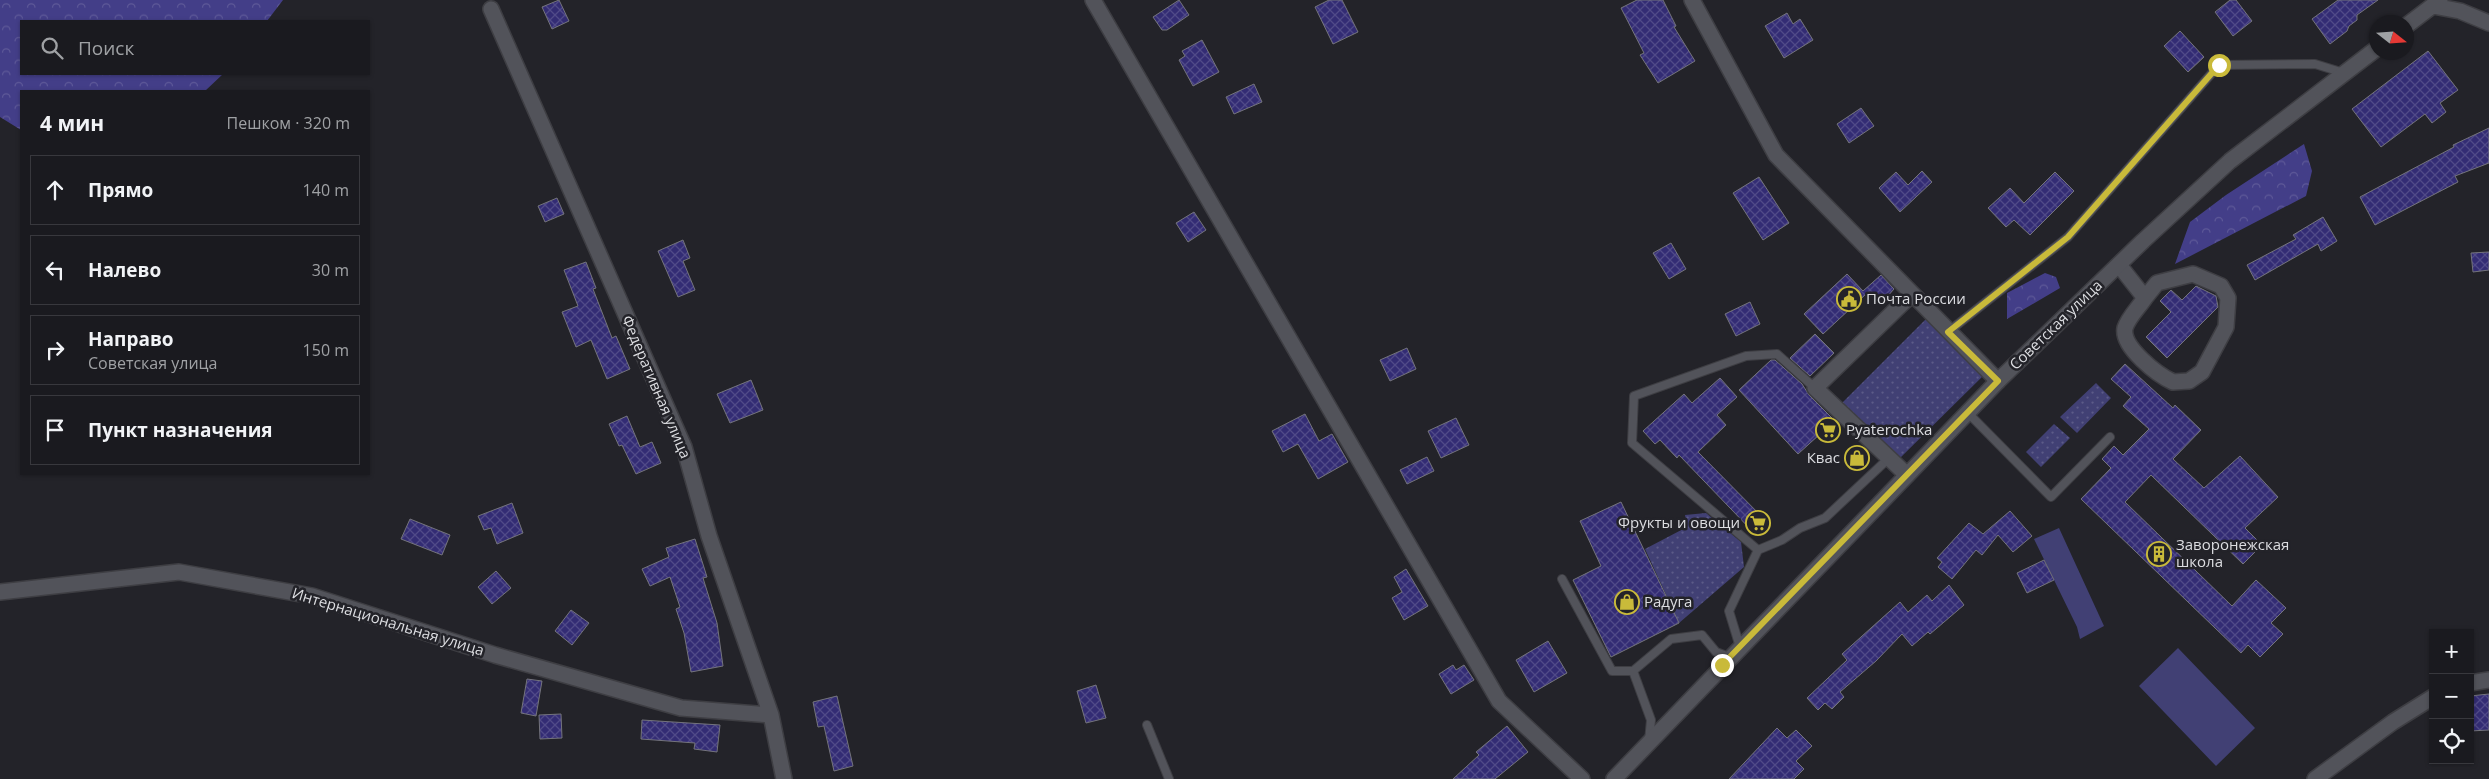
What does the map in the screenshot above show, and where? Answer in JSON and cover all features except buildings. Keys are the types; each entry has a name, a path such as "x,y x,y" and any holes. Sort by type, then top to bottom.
{"street":[{"path":"1093,0 1499,701 1582,779"},
{"path":"1692,0 1776,154 1998,381"},
{"path":"2414,20 2437,3 2489,23"},
{"name":"Федеративная улица","path":"491,9 684,447 709,536 771,715 784,779"},
{"name":"Советская улица","path":"1614,779 1734,652 1998,381 2230,161 2369,54"},
{"path":"2119,266 2145,298"},
{"path":"2193,274 2220,286 2226,292 2228,304 2226,327 2198,376 2189,381 2173,382 2133,352 2125,336 2126,326 2145,298 2157,283 2193,274"},
{"path":"1907,475 1815,388 1912,294"},
{"name":"Интернациональная улица","path":"0,592 179,572 312,596 486,652 681,708 771,715"},
{"path":"2474,682 2489,680"},
{"path":"2315,779 2429,700"}],"lane":[{"path":"1948,332 2068,237 2219,65 2315,64 2344,73"},
{"path":"1758,550 1632,443 1634,396 1746,356 1754,355 1777,354 1815,388"},
{"path":"1968,413 2051,497 2110,437"},
{"path":"1562,579 1612,671 1633,671 1671,639 1702,635 1716,652 1734,652 1729,611 1758,550 1782,540 1800,528 1825,518 1889,458"},
{"path":"1633,671 1651,720 1649,741"},
{"path":"1147,726 1169,779"}],"shaded area":[{"path":"1928,317 1985,374 1898,460 1842,403"},
{"path":"2096,383 2111,398 2077,433 2060,417"},
{"path":"2054,424 2070,438 2041,467 2026,452"},
{"path":"1706,513 1741,542 1744,567 1679,623 1645,549 1687,527 1685,515"},
{"path":"2059,528 2104,626 2080,639 2077,627 2034,539"},
{"path":"2178,648 2255,728 2216,766 2139,686"}],"green space":[{"path":"0,0 283,0 268,20 20,20 20,75 222,75 206,90 20,90 20,129 0,117"},
{"path":"2304,144 2312,171 2306,196 2175,264 2190,222 2226,195"},
{"path":"2045,273 2056,277 2060,288 2007,319 2007,293"}],"place":[{"name":"Почта России","path":"1849,299"},
{"name":"Pyaterochka","path":"1828,430"},
{"name":"Квас","path":"1857,458"},
{"name":"Фрукты и овощи","path":"1758,523"},
{"name":"Заворонежская школа","path":"2159,554"},
{"name":"Радуга","path":"1627,602"}],"route":[{"path":"1722,665 1998,381 1948,332 2068,237 2219,65"}]}
